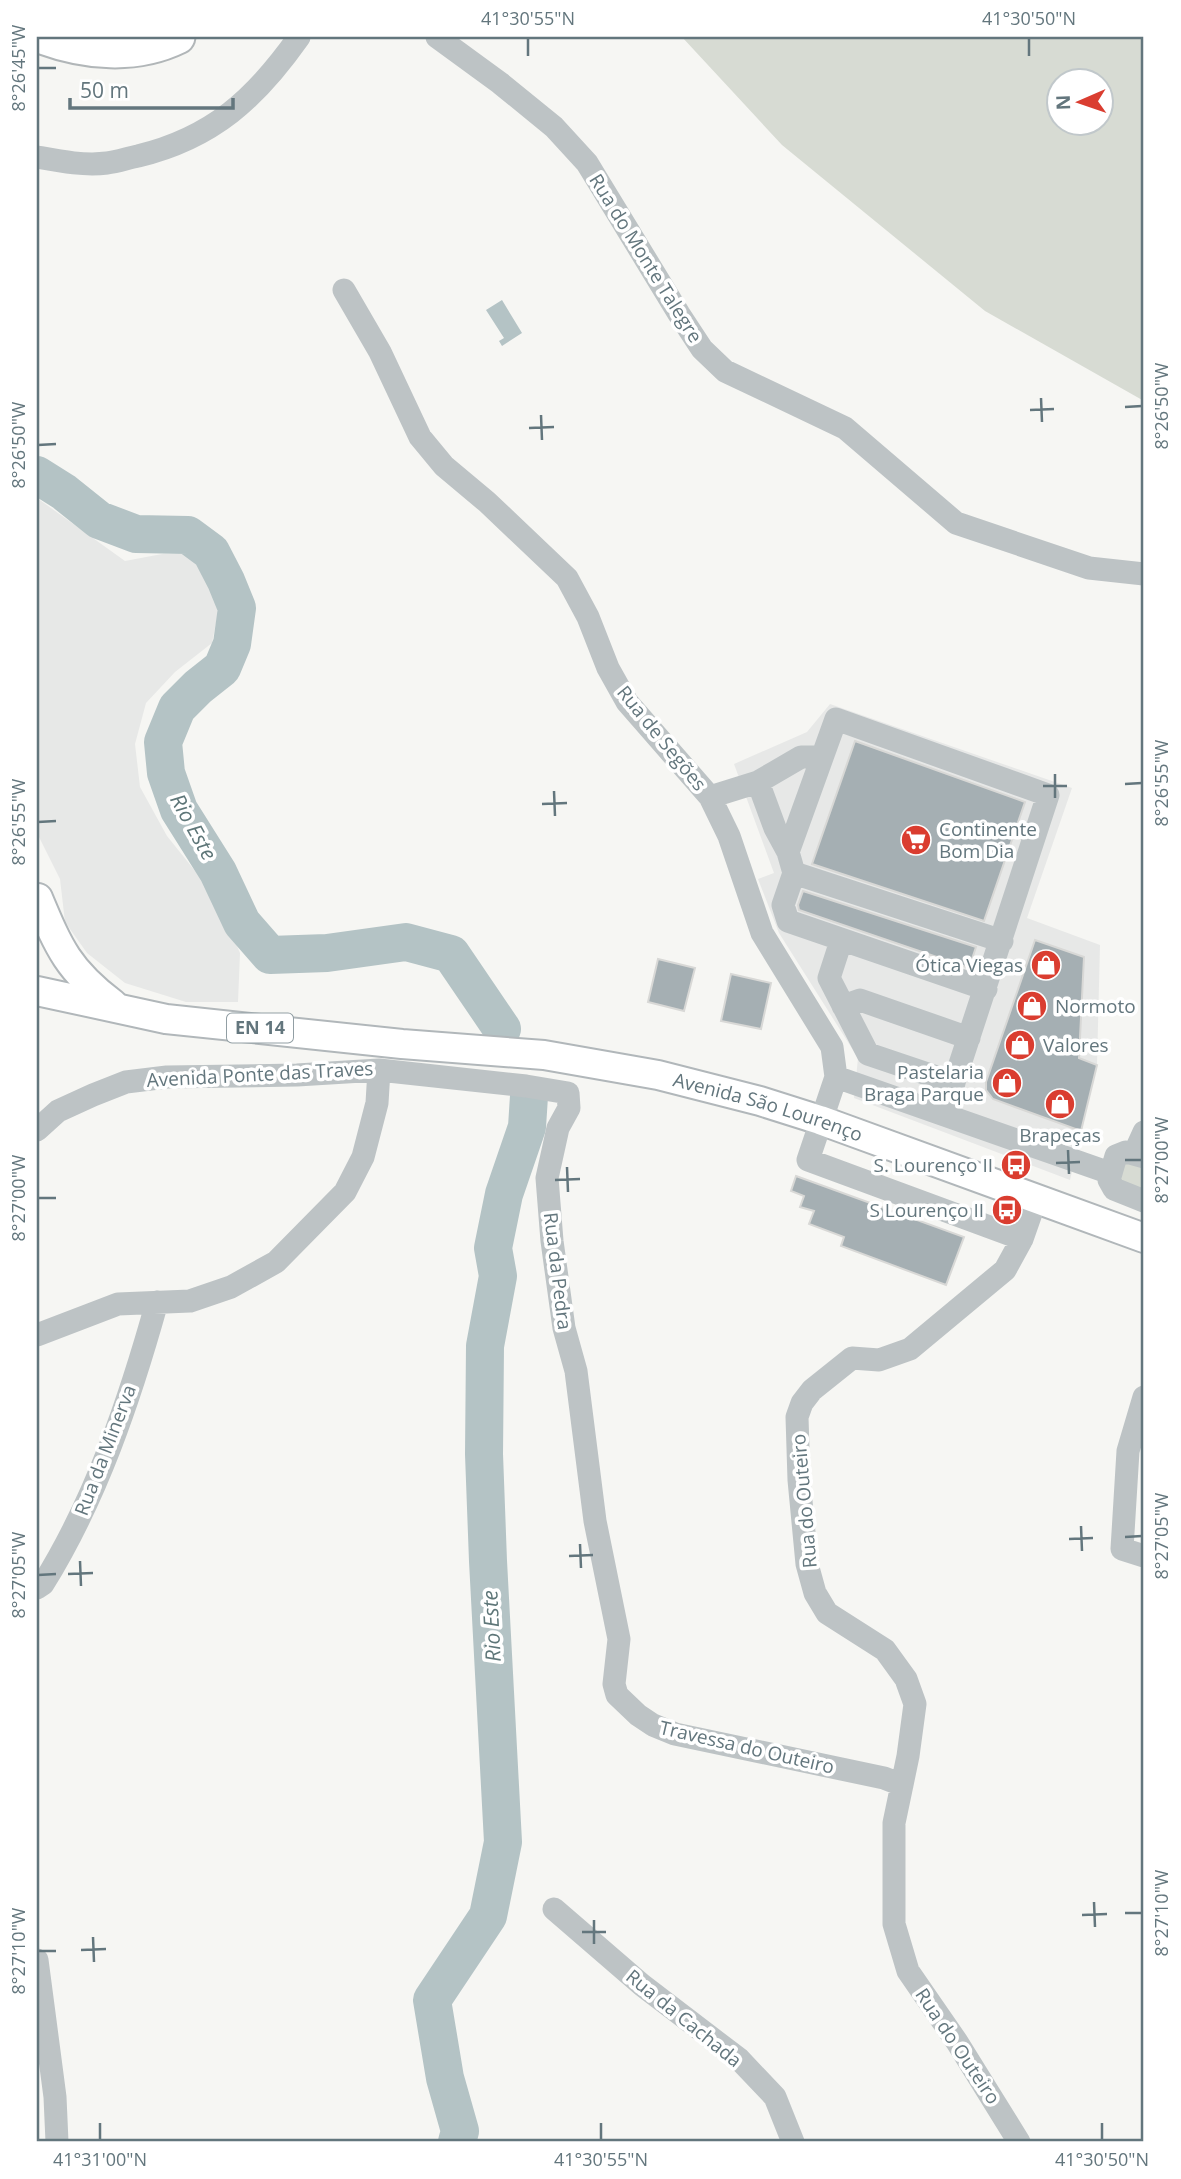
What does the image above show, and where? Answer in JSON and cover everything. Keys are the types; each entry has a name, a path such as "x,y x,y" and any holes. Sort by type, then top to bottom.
{"highway":[{"path":"42,37 63,45 89,50 122,51 149,48 178,37"}],"main road":[{"name":"EN 14","path":"37,899 61,952 93,989 118,1008"},
{"name":"EN 14","path":"37,991 166,1018 402,1044"},
{"name":"Avenida São Lourenço","path":"402,1044 544,1055 694,1083 820,1120 1133,1234"}],"street":[{"path":"37,157 67,162 106,163 162,150 212,127 250,98 299,37"},
{"name":"Rua do Monte Talegre","path":"437,37 554,127 587,163 702,349 725,371 845,428 956,523 1089,568 1144,574"},
{"name":"Rua de Segões","path":"344,290 380,352 420,438 444,467 487,502 567,578 588,617 608,668 627,702 710,797 729,836 762,933 832,1047 836,1077"},
{"path":"944,1113 969,1038 986,989 1002,941 1048,795 836,719 791,862 783,905 788,921 986,989"},
{"path":"710,797 758,782 801,757 822,757"},
{"path":"758,782 791,862 1002,941"},
{"path":"841,941 829,978 868,1054 954,1083"},
{"path":"843,1006 860,1000 969,1038"},
{"name":"Avenida Ponte das Traves","path":"37,1130 58,1111 126,1082 167,1076 297,1075 379,1070 402,1044"},
{"path":"37,1335 118,1304 190,1301 231,1287 276,1262 345,1192 363,1157 377,1103 379,1070"},
{"name":"Rua da Pedra","path":"379,1070 568,1093 569,1108 558,1128 547,1178 552,1241 564,1328 576,1371 595,1521 619,1639"},
{"path":"1022,1239 808,1160 836,1077 1110,1173"},
{"path":"1133,1234 1139,1199 1114,1189 1109,1180 1116,1156 1126,1152 1139,1156 1144,1132"},
{"name":"Rua do Outeiro","path":"1019,2142 964,2053 908,1971 894,1924 894,1823 915,1704 906,1679 885,1650 827,1613 815,1593 807,1564 799,1480 797,1416 802,1403 812,1390 852,1358 892,1358 922,1341 1005,1270 1022,1239 1036,1199"},
{"name":"Rua da Minerva","path":"37,1588 43,1584 67,1545 87,1499 122,1413 157,1303"},
{"path":"1144,1397 1128,1451 1122,1549 1144,1556"},
{"name":"Travessa do Outeiro","path":"619,1639 614,1672 617,1695 625,1705 653,1725 675,1734 884,1778 902,1785"},
{"name":"Rua da Cachada","path":"554,1909 642,1985 739,2059 775,2097 793,2142"},
{"path":"37,1959 55,2097 57,2142"}],"shaded area":[{"path":"682,37 1144,37 1144,401 985,311 782,145"},
{"path":"502,300 522,333 502,346 499,341 504,338 486,310"},
{"path":"37,498 125,561 162,554 190,553 209,575 218,613 212,643 175,672 146,703 135,744 140,787 167,836 216,897 240,953 238,1002 186,1002 125,983 87,953 65,922 60,879 37,833"},
{"path":"830,704 1072,788 1027,918 1100,945 1097,1065 1070,1180 854,1098 858,1058 779,933 758,879 774,873 734,764 807,732"},
{"path":"1121,1161 1144,1163 1144,1191 1118,1180"}],"building":[{"name":"Continente Bom Dia","path":"855,741 1025,802 984,921 812,864"},
{"path":"803,891 976,947 969,968 799,910"},
{"path":"1035,940 1084,957 1079,1058 1097,1065 1081,1131 993,1099 986,1090 986,1082"},
{"path":"658,959 695,968 684,1011 648,1002"},
{"path":"731,974 771,983 761,1029 721,1021"},
{"path":"796,1176 964,1237 946,1285 841,1246 844,1237 809,1224 814,1211 800,1207 804,1196 791,1191"}],"waterway":[{"name":"Rio Este","path":"37,475 64,492 99,520 136,534 188,535 211,552 226,581 237,608 232,644 222,668 177,708 163,742 166,773 179,810 218,872 242,923 270,955 327,953 406,942 451,954 502,1029"},
{"name":"Rio Este","path":"457,2142 460,2131 445,2078 432,2000 488,1916 503,1842 484,1454 485,1346 498,1276 493,1248 504,1194 527,1127 529,1096"}],"place":[{"name":"Continente Bom Dia","path":"916,840"},
{"name":"Ótica Viegas","path":"1046,965"},
{"name":"Normoto","path":"1032,1006"},
{"name":"Valores","path":"1020,1045"},
{"name":"Pastelaria Braga Parque","path":"1007,1083"},
{"name":"Brapeças","path":"1060,1104"},
{"name":"S. Lourenço II","path":"1016,1165"},
{"name":"S Lourenço II","path":"1007,1210"}]}
